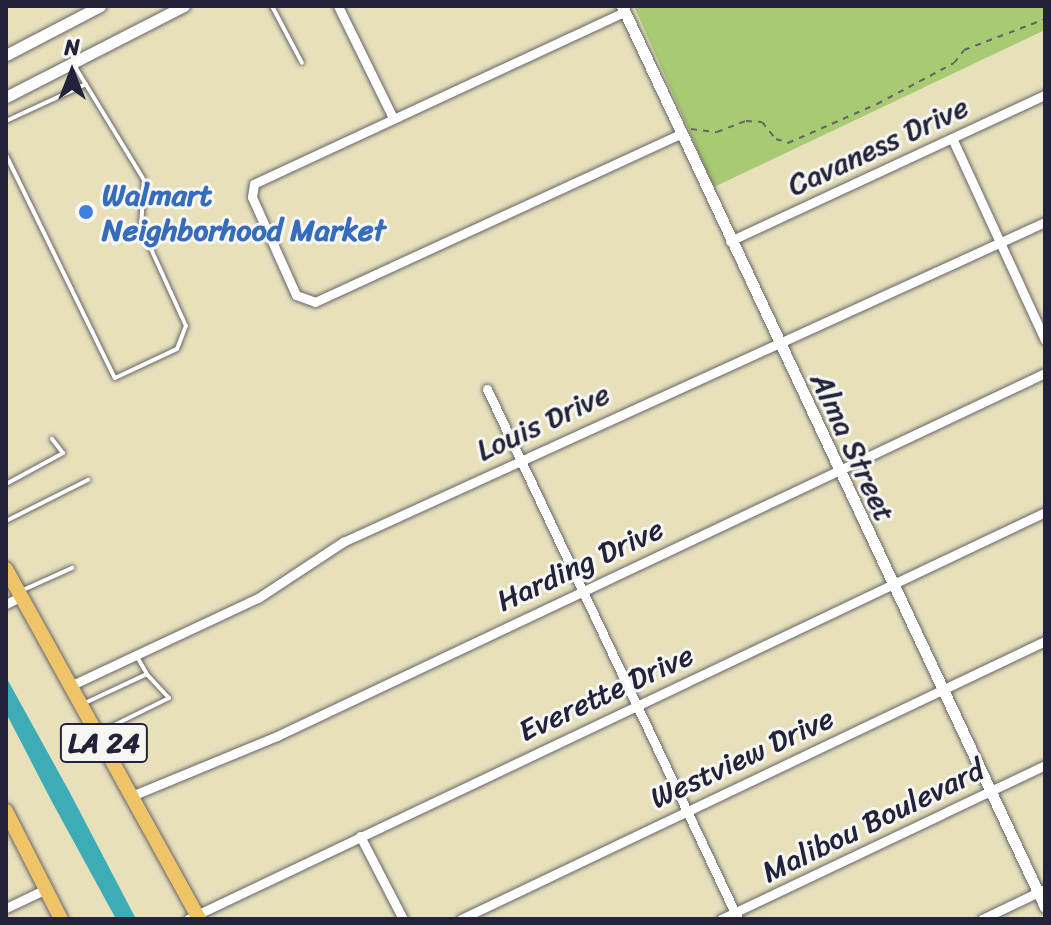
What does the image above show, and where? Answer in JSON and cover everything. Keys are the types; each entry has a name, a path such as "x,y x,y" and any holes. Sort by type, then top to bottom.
{"main road":[{"name":"LA 24","path":"6,569 134,795 195,917"},
{"path":"7,813 61,919"}],"street":[{"path":"6,55 100,6"},
{"path":"6,97 73,63 160,12 184,6"},
{"path":"338,6 393,118"},
{"path":"623,9 261,179 251,188 296,295 304,302 315,302 680,134"},
{"name":"Alma Street","path":"623,9 891,585 1041,890 1045,907"},
{"name":"Cavaness Drive","path":"730,241 1045,95"},
{"path":"953,140 1045,340"},
{"name":"Louis Drive","path":"72,685 258,598 343,542 777,341 1045,222"},
{"name":"Harding Drive","path":"134,795 277,736 1045,373"},
{"path":"487,389 737,916"},
{"name":"Everette Drive","path":"195,917 1045,512"},
{"path":"6,604 19,595"},
{"name":"Westview Drive","path":"461,919 1045,641"},
{"name":"Malibou Boulevard","path":"721,919 737,916 1045,765"},
{"path":"360,836 403,919"},
{"path":"6,908 46,889"},
{"path":"982,919 1041,890"}],"lane":[{"path":"272,6 302,63"},
{"path":"6,155 115,378 177,349 186,326 141,227 144,180 73,63"},
{"path":"6,121 86,84"},
{"path":"6,484 63,453 52,439"},
{"path":"6,521 88,480"},
{"path":"19,595 72,568"},
{"path":"99,733 169,698 147,674 136,655"},
{"path":"83,704 147,674"}],"path":[{"path":"680,134 762,122 788,143 890,97 954,63 964,50 1045,19"}],"green space":[{"path":"634,6 1045,6 1045,30 714,187"}],"water":[{"path":"6,677 136,919 116,919 51,800 6,713"}],"place":[{"name":"Walmart Neighborhood Market","path":"86,212"}]}
